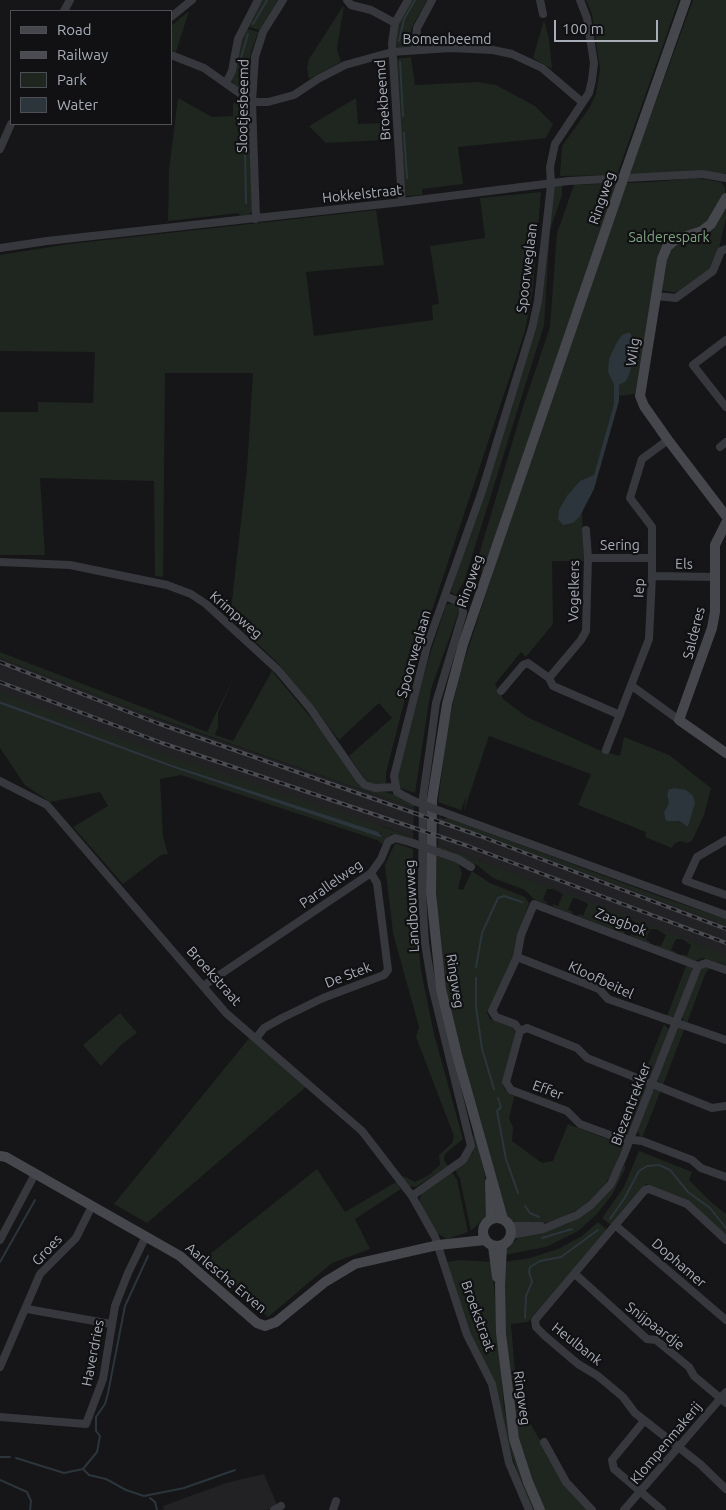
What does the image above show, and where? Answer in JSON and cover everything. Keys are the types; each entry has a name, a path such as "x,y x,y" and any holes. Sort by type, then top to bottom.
{"main road":[{"name":"Ringweg","path":"508,1227 490,1181 447,1016 435,942 430,858 432,800 440,742 462,644 686,3"},
{"name":"Wilg","path":"726,198 718,216 711,224 702,231 675,240 667,247 662,259 640,396 644,406 668,440 726,516"},
{"name":"Salderes","path":"679,720 712,628 715,612 716,578 714,544 720,530 726,523"},
{"path":"679,720 726,753"},
{"name":"Aarlesche Erven","path":"0,1156 6,1157 180,1256 257,1323 265,1326 276,1322 325,1282 355,1264 438,1245"},
{"name":"Ringweg","path":"490,1181 491,1219"},
{"path":"438,1245 491,1240 508,1227 491,1219 485,1224 491,1240"},
{"name":"Ringweg","path":"491,1240 496,1273 500,1285 501,1333 514,1439 528,1482 540,1510"}],"street":[{"path":"172,16 192,0"},
{"path":"226,83 232,71 238,39 258,0"},
{"name":"Slootjesbeemd","path":"256,219 252,102 254,69 258,46 283,0"},
{"path":"347,0 350,5 371,10 395,23"},
{"name":"Broekbeemd","path":"402,202 392,52 395,23 408,0"},
{"path":"415,50 417,28 432,0"},
{"path":"540,0 543,14"},
{"name":"Spoorweglaan","path":"395,787 394,776 427,646 482,491 532,328 538,301 551,185 550,167 555,144 589,93 594,63 587,18 580,0"},
{"name":"Bomenbeemd","path":"252,102 284,99 345,65 392,52 415,50 493,50 512,54 529,61 553,75 582,102"},
{"path":"172,55 204,68 252,102"},
{"path":"0,149 11,125"},
{"name":"Hokkelstraat","path":"0,248 47,241 551,185 578,180 682,174 702,174 726,178"},
{"path":"656,296 676,298 713,271 721,251 726,249"},
{"path":"726,340 693,364 726,407"},
{"name":"Iep","path":"606,750 649,639 652,527 630,498 642,459 668,440"},
{"name":"Vogelkers","path":"549,678 581,640 586,631 588,558 586,530"},
{"name":"Sering","path":"588,558 651,558"},
{"name":"Krimpweg","path":"0,562 70,565 167,585 191,594 244,636 278,670 310,708 365,785 375,788 395,787"},
{"name":"Els","path":"652,576 716,578"},
{"name":"Landbouwweg","path":"412,1196 463,1160 471,1146 432,986 422,893 423,797 436,703 463,613 462,603 445,596"},
{"path":"501,691 523,665 528,663 549,678 553,686 620,715"},
{"path":"632,686 679,720"},
{"name":"Broekstraat","path":"0,781 47,805 226,1013 362,1131 412,1196 438,1245 467,1335 492,1384 509,1463 529,1510"},
{"path":"395,787 402,796 726,915"},
{"name":"Parallelweg","path":"203,986 371,873 381,859 388,842 395,838 458,859 471,867"},
{"path":"726,840 697,857 686,881 726,895"},
{"name":"De Stek","path":"257,1038 264,1028 282,1018 323,998 384,975 388,970 376,883 371,873"},
{"name":"Zaagbok","path":"517,957 521,935 534,904 698,966 706,963 726,970"},
{"path":"517,957 492,1011 496,1017 515,1024 520,1031 526,1028 578,1048 587,1058 652,1082 712,1108 726,1106"},
{"name":"Kloofbeitel","path":"517,957 599,989 608,999 726,1040"},
{"name":"Biezentrekker","path":"508,1227 553,1225 577,1215 602,1194 618,1172 698,966"},
{"name":"Effer","path":"520,1031 506,1082 511,1090 567,1111 580,1124 618,1138 642,1141 692,1160 702,1168 726,1177"},
{"path":"0,1238 35,1174"},
{"name":"Heulbank","path":"726,1240 687,1204 649,1189 645,1190 535,1320 536,1326 578,1364 598,1376 623,1397 644,1421 726,1489"},
{"name":"Groes","path":"0,1368 27,1309 40,1274 76,1238 92,1206"},
{"name":"Dophamer","path":"615,1225 726,1320"},
{"name":"Haverdries","path":"0,1417 86,1424 103,1379 111,1324 128,1273 146,1236"},
{"name":"Snijpaardje","path":"575,1274 647,1339 656,1340 689,1367 694,1376 724,1398"},
{"path":"27,1309 111,1324"},
{"name":"Klompenmakerij","path":"624,1510 724,1398"},
{"path":"644,1421 612,1460 614,1469 662,1510"},
{"path":"544,1442 566,1482 592,1510"},
{"path":"332,1510 336,1501"}],"shaded area":[{"path":"0,658 169,723 414,808 413,837 382,826 379,833 172,765 0,701"},
{"path":"439,817 726,920 726,955 438,845"},
{"path":"264,1474 277,1505 267,1510 164,1510 163,1506 226,1483"}],"green space":[{"path":"261,0 278,0 262,26 262,31 246,26"},
{"path":"410,0 427,0 412,27 409,39 411,47 398,48 394,40 398,22"},
{"path":"586,0 679,0 617,175 560,176 562,146 590,107 596,93 600,69 592,14"},
{"path":"693,0 726,0 726,173 629,175"},
{"path":"344,5 337,49 341,62 309,79 307,68 309,59"},
{"path":"189,11 176,52 172,50 172,25"},
{"path":"544,20 549,38 552,69 533,58"},
{"path":"245,28 261,33 257,35 251,52 249,65 251,69 247,87 251,88 246,92 233,85 232,80 238,46"},
{"path":"411,57 415,85 478,82 496,85 535,106 553,124 546,138 458,147 463,184 422,189 422,195 406,196 395,59"},
{"path":"178,98 212,117 233,116 233,104 237,99 250,106 252,211 249,215 240,216 239,213 168,221 169,170"},
{"path":"356,98 358,124 384,123 384,140 326,143 309,126"},
{"name":"Salderespark","path":"695,178 721,182 725,188 726,218 719,248 711,269 678,293 653,289 635,394 619,396 582,513 584,561 552,561 553,624 526,657 521,652 495,684 503,699 527,717 599,750 620,756 624,737 669,755 711,788 704,815 692,841 687,843 680,841 674,844 672,848 645,837 646,832 578,805 591,774 489,736 464,811 466,797 461,810 438,802 448,725 459,677 492,575 475,568 522,410 550,327 557,233 574,185 653,182","holes":["674,788 693,808 688,827 678,821 667,821 664,812 669,803 667,795 669,789"]},
{"path":"553,186 562,186 562,195 550,230 544,325 464,582 456,595 451,592 534,329"},
{"path":"541,192 533,287 525,331 413,667 386,773 386,784 376,785 365,780 349,756 392,718 379,703 339,740 278,663 230,618 247,469 253,373 165,373 163,577 155,576 154,481 40,478 45,555 0,555 0,412 38,412 38,402 93,403 95,352 0,351 0,255 69,244 376,210 384,265 306,272 314,336 433,320 432,305 439,304 430,246 485,238 480,198"},
{"path":"453,603 458,605 459,611 431,689 415,793 399,788 397,773 428,660 446,605"},
{"path":"0,652 207,732 235,675 218,713 218,726 215,735 233,741 272,671 327,737 359,785 396,795 414,805 414,808 143,713 0,658"},
{"path":"0,692 158,752 413,837 413,840 392,834 382,844 377,840 181,775 160,779 163,837 168,854 161,855 123,884 73,827 108,806 100,792 50,802 25,785 0,748 0,704 171,767 379,837 382,834 172,765 85,734 0,701"},
{"path":"446,817 666,899 726,919 726,925 444,821"},
{"path":"395,843 413,849 413,893 421,971 434,1034 463,1139 445,1154 444,1160 448,1166 416,1187 408,1186 401,1178 403,1176 415,1182 429,1175 440,1165 439,1155 452,1143 454,1136 416,1037 419,1027 393,933 385,865"},
{"path":"438,845 726,955 726,965 703,958 695,961 681,956 682,954 687,956 691,945 682,939 676,939 671,950 676,952 675,954 656,946 661,946 666,935 656,929 650,929 646,940 650,944 630,936 631,934 636,936 640,925 630,919 625,919 620,930 625,932 624,934 578,916 579,914 583,916 588,904 578,899 573,898 568,910 573,912 572,914 552,906 553,904 558,906 563,894 553,889 547,889 543,900 547,904 535,900 525,890 493,878 477,865 438,849"},
{"path":"434,855 458,863 462,873 458,889 463,890 472,871 490,883 525,897 529,903 519,933 513,960 487,1013 490,1019 512,1026 516,1035 503,1085 505,1090 515,1094 509,1118 513,1127 512,1141 542,1163 553,1161 568,1124 623,1145 613,1171 605,1185 584,1206 555,1221 538,1224 513,1223 504,1214 450,1010 440,959"},
{"path":"686,966 692,968 692,972 675,1016 666,1019"},
{"path":"705,966 710,968 706,972 687,1023 683,1020 682,1015 700,969"},
{"path":"120,1013 137,1033 122,1044 101,1066 83,1045"},
{"path":"664,1024 669,1030 651,1077 645,1078 643,1077"},
{"path":"678,1027 685,1027 663,1085 658,1081 658,1077"},
{"path":"251,1036 307,1086 147,1223 114,1204"},
{"path":"641,1082 645,1085 646,1090 627,1136 620,1136"},
{"path":"656,1089 661,1090 642,1138 637,1131 652,1092"},
{"path":"473,1135 475,1135 485,1175 487,1216 471,1231 460,1179 455,1170 473,1152"},
{"path":"639,1151 692,1172 689,1180 726,1214 726,1237 682,1198 646,1184 611,1225 602,1218 624,1187"},
{"path":"625,1164 625,1169 612,1195 596,1215 578,1231 546,1247 504,1255 506,1249 518,1238 567,1224 595,1206 615,1182"},
{"path":"317,1169 345,1212 396,1182 401,1189 355,1219 370,1249 332,1263 268,1317 205,1258"},
{"path":"452,1172 457,1180 468,1232 447,1239 435,1232 420,1203 420,1198 422,1193"},
{"path":"598,1222 607,1230 528,1322 511,1324 516,1384 521,1408 541,1442 589,1510 545,1510 532,1482 519,1440 512,1397 504,1307 504,1262 530,1258 558,1249 582,1236"},
{"path":"460,1260 492,1262 504,1408 512,1446 536,1510 532,1510 518,1476 508,1442 496,1385 471,1339 447,1262"}],"water":[{"path":"630,333 634,340 630,372 626,381 619,385 619,401 594,489 580,516 573,523 563,525 558,519 559,510 567,496 580,481 594,475 614,404 614,384 608,372 609,359 621,336"},
{"path":"0,701 172,765 378,832 382,836 379,837 171,767 0,704"},
{"path":"669,789 686,790 693,796 695,803 688,827 679,821 667,821 665,819 664,812 669,803 667,795"}],"waterway":[{"name":"Bomenbeemd","path":"253,24 267,0"},
{"path":"399,41 404,19 415,0"},
{"path":"241,81 241,58 248,34"},
{"path":"400,62 403,116"},
{"path":"245,107 245,132"},
{"path":"404,133 407,178"},
{"path":"245,150 246,203"},
{"path":"476,967 482,933 498,898 504,896 522,902"},
{"path":"476,978 476,1007 482,1049 494,1089"},
{"path":"498,1098 501,1107 497,1111 506,1159 518,1193"},
{"path":"610,1219 624,1199 639,1171 647,1166 659,1165 670,1170 688,1192 710,1208 726,1228"},
{"path":"0,1262 35,1200"},
{"path":"525,1206 530,1213 539,1217"},
{"path":"542,1238 572,1229"},
{"path":"525,1318 526,1296 532,1282 529,1272 530,1267 540,1261 561,1257 598,1230"},
{"path":"83,1469 97,1452 100,1436 96,1431 96,1417 105,1404 108,1393 125,1306 148,1256"},
{"path":"0,1457 10,1457"},
{"path":"16,1458 64,1473 83,1469 89,1475 106,1479 126,1490 144,1496 184,1488 235,1470"},
{"path":"0,1480 27,1492 31,1501 30,1510"},
{"path":"150,1498 155,1502 157,1510"}],"railway":[{"path":"0,662 157,723 480,836 726,929"},
{"path":"0,682 162,743 468,846 726,943"}]}
